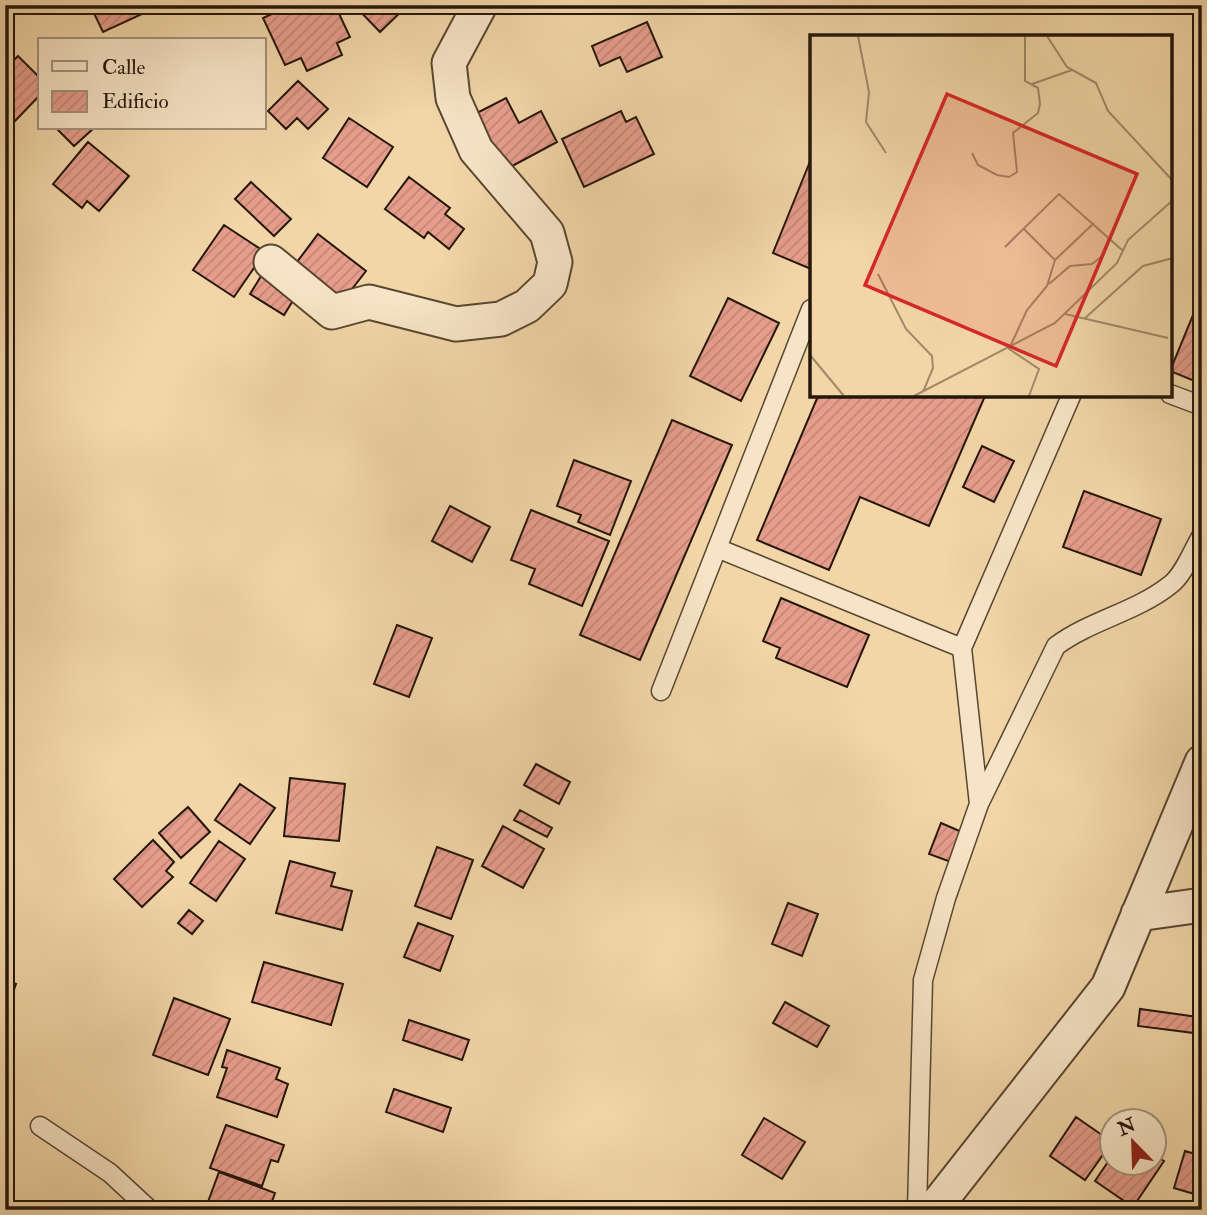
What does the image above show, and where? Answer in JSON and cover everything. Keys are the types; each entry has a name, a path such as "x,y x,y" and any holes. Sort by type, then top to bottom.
{"street":[{"path":"271,262 332,312 369,302 456,324 501,319 527,306 550,284 555,262 547,233 477,150 453,98 449,63 480,5"},
{"path":"933,1210 1108,987 1202,762"},
{"path":"1138,914 1202,905"}],"lane":[{"path":"661,691 810,312"},
{"path":"1172,395 1202,406"},
{"path":"979,804 962,648 1071,397"},
{"path":"917,1210 923,980 946,898 979,804 1032,689 1056,646 1076,631 1138,604 1172,584 1202,535"},
{"path":"717,548 962,648"},
{"path":"40,1126 110,1172 150,1210"}],"building":[{"path":"90,5 138,5 142,14 103,32"},
{"path":"291,5 335,5 350,37 337,43 342,55 307,71 301,58 285,65 263,18"},
{"path":"354,5 408,5 380,32"},
{"path":"647,22 662,57 627,72 620,57 600,66 592,46"},
{"path":"18,56 38,76 38,97 14,122 5,114 5,69"},
{"path":"298,81 328,109 308,129 297,118 286,129 268,111"},
{"path":"506,98 519,123 541,111 557,142 501,172 471,116"},
{"path":"621,111 626,122 636,117 654,154 584,187 562,139"},
{"path":"349,118 393,147 367,187 323,158"},
{"path":"58,130 92,130 74,146"},
{"path":"88,142 129,176 99,211 87,201 82,208 53,184"},
{"path":"810,161 810,269 773,253"},
{"path":"409,177 450,208 445,214 464,229 449,249 428,232 424,238 385,209"},
{"path":"251,182 291,219 274,236 235,199"},
{"path":"224,225 265,252 234,297 193,270"},
{"path":"318,234 366,271 338,307 291,270"},
{"path":"263,273 297,294 284,315 250,294"},
{"path":"728,298 779,323 741,401 690,376"},
{"path":"1193,315 1202,318 1202,384 1172,372"},
{"path":"818,397 985,397 929,526 860,497 829,570 757,540"},
{"path":"672,420 732,445 640,660 580,635"},
{"path":"982,446 1014,461 994,502 963,487"},
{"path":"574,460 631,481 610,535 578,522 581,515 557,506"},
{"path":"1084,491 1161,519 1141,575 1063,547"},
{"path":"450,506 490,527 472,562 432,541"},
{"path":"531,510 609,541 582,606 529,584 535,569 511,560"},
{"path":"781,598 869,635 847,687 776,658 780,648 763,641"},
{"path":"397,625 432,638 409,697 374,684"},
{"path":"536,764 570,782 559,804 524,785"},
{"path":"290,778 345,784 339,841 284,836"},
{"path":"240,784 275,808 250,844 215,820"},
{"path":"188,807 210,832 181,858 159,833"},
{"path":"520,810 552,828 547,837 514,820"},
{"path":"941,823 962,832 951,862 929,854"},
{"path":"503,826 544,849 523,888 482,866"},
{"path":"153,840 174,862 166,871 173,877 142,907 114,879"},
{"path":"219,841 245,859 216,901 190,883"},
{"path":"437,847 473,860 451,919 415,906"},
{"path":"290,861 335,873 331,886 352,891 342,930 276,913"},
{"path":"788,903 818,914 802,956 772,944"},
{"path":"189,910 203,921 192,934 178,923"},
{"path":"418,923 453,936 440,971 404,957"},
{"path":"264,962 343,984 331,1025 252,1002"},
{"path":"5,981 16,984 7,1009 5,1008"},
{"path":"174,998 230,1019 208,1075 153,1055"},
{"path":"1200,1001 1202,1034 1138,1026 1140,1009 1198,1017"},
{"path":"785,1002 829,1026 817,1047 773,1023"},
{"path":"409,1020 469,1040 462,1060 403,1040"},
{"path":"227,1050 280,1068 276,1079 288,1084 277,1117 217,1097 227,1068 222,1067"},
{"path":"394,1089 451,1108 443,1132 386,1112"},
{"path":"1076,1117 1098,1132 1098,1162 1085,1180 1050,1156"},
{"path":"764,1118 805,1142 782,1179 742,1155"},
{"path":"226,1125 284,1145 278,1162 271,1160 262,1186 210,1168"},
{"path":"1185,1151 1202,1156 1202,1210 1197,1210 1201,1196 1174,1188"},
{"path":"219,1172 275,1193 269,1210 205,1210"},
{"path":"1098,1176 1154,1176 1133,1207 1095,1181"}]}
